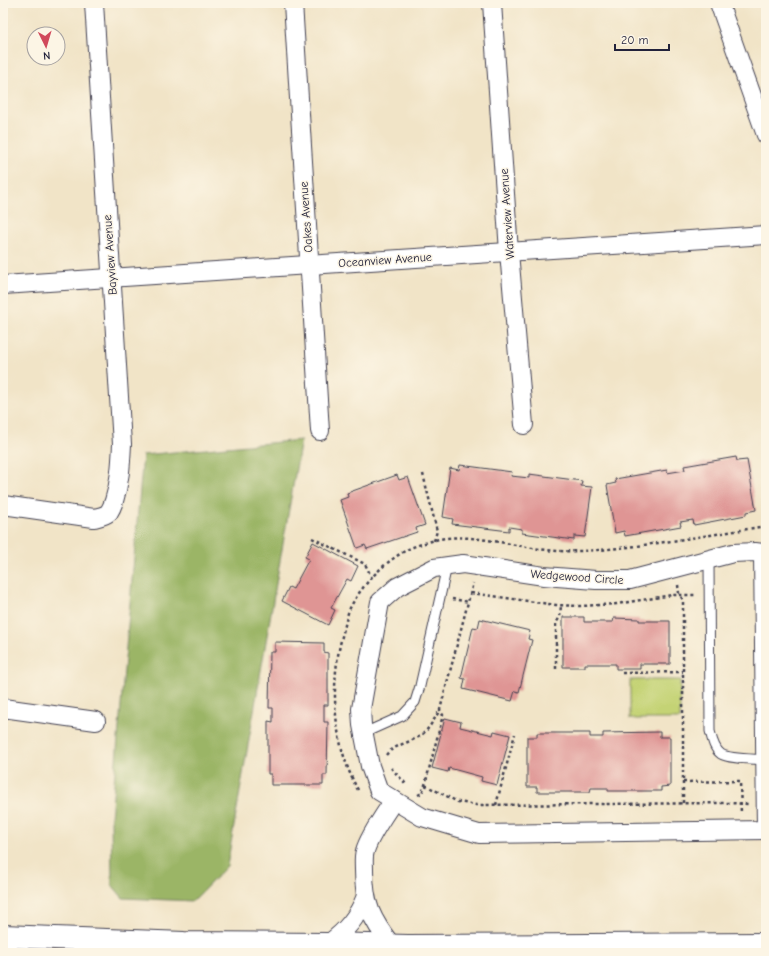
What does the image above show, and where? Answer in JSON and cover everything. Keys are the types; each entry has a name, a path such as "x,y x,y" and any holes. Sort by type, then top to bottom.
{"highway":[{"path":"3,936 184,943 392,946 766,944"}],"street":[{"name":"Bayview Avenue","path":"3,505 94,518 103,516 109,512 113,506 120,478 122,444 94,3"},
{"name":"Oakes Avenue","path":"293,3 320,431"},
{"name":"Waterview Avenue","path":"492,3 509,252 524,425"},
{"path":"718,3 766,135"},
{"name":"Oceanview Avenue","path":"3,285 766,235"},
{"name":"Wedgewood Circle","path":"733,553 763,553 766,830 479,834 422,817 379,791 370,766 361,709 380,602 397,587 434,568 463,564 544,576 615,580 630,580 677,568 733,553"},
{"path":"3,708 96,721"},
{"path":"392,946 378,929 369,909 364,888 365,852 377,828 394,800"},
{"path":"328,944 338,937 355,918 366,896"}],"lane":[{"path":"709,560 710,731 713,743 721,754 732,758 765,760"},
{"path":"364,733 402,716 415,702 420,686 447,566"}],"path":[{"path":"423,474 437,531 433,541"},
{"path":"362,796 346,765 337,731 335,672 341,638 350,609 372,578 382,567 405,551 433,541 462,538 557,551 596,551 666,542 766,526"},
{"path":"312,538 364,564 372,578"},
{"path":"385,756 391,748 403,745 421,735 432,723 440,710 472,593 476,566"},
{"path":"677,568 679,593 683,600 683,804"},
{"path":"472,593 561,605 617,604 672,595 709,595"},
{"path":"556,669 556,623 560,617 561,605"},
{"path":"622,673 683,672"},
{"path":"416,796 422,793 425,785 443,715 440,710"},
{"path":"496,805 516,734"},
{"path":"389,763 392,769 412,791"},
{"path":"683,782 740,781 742,820"},
{"path":"425,785 458,802 476,805 748,804"}],"green space":[{"path":"301,440 227,866 193,901 123,898 112,885 111,818 143,455"},
{"path":"630,680 680,680 680,719 630,719"}],"building":[{"path":"736,457 737,461 747,460 756,510 746,512 746,515 694,525 693,520 680,522 681,526 625,536 624,531 615,533 607,485 616,483 615,479 667,470 667,473 685,470 684,466"},
{"path":"460,465 512,472 511,476 529,478 529,474 582,481 581,486 592,487 585,537 574,536 574,540 522,533 522,529 509,527 509,531 452,524 453,519 443,517 450,468 459,470"},
{"path":"397,475 399,480 408,477 425,525 416,528 417,532 367,549 365,545 357,548 340,500 348,497 347,493"},
{"path":"313,542 358,566 351,581 347,579 331,608 335,610 328,625 282,601 289,587 293,589 309,559 305,557"},
{"path":"563,617 584,617 584,622 613,622 614,618 639,619 639,621 670,621 670,664 640,664 640,669 616,669 616,664 585,664 585,667 563,667"},
{"path":"480,619 530,631 528,639 532,640 519,692 515,691 512,701 463,689 465,679 461,678 473,627 478,628"},
{"path":"275,642 324,643 324,652 328,653 328,705 324,705 324,722 328,722 327,775 323,775 323,785 271,785 271,774 268,774 268,721 273,722 273,708 269,708 270,652 275,652"},
{"path":"445,718 461,722 460,727 493,735 494,731 510,735 497,785 481,781 482,777 449,768 448,772 432,768"},
{"path":"660,732 660,737 670,737 670,786 661,787 661,791 608,791 608,788 591,788 590,792 537,792 537,787 527,787 527,737 537,737 537,733 590,733 590,737 603,737 603,733"}]}
